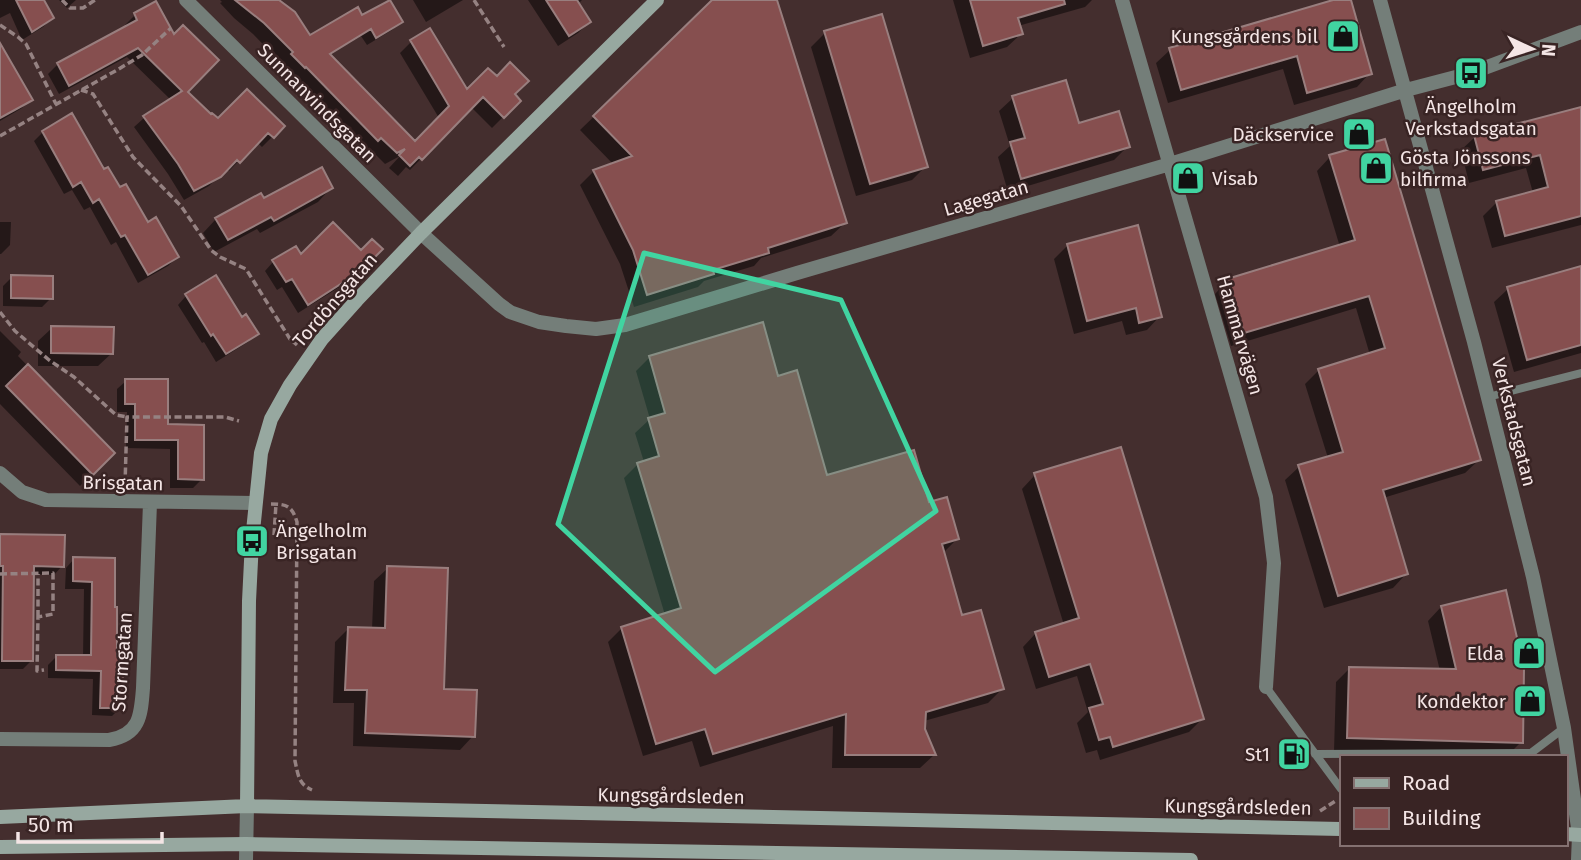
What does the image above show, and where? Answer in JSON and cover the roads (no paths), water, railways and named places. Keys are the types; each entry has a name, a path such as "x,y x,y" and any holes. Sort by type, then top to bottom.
{"main road":[{"name":"Tordönsgatan","path":"247,806 249,601 255,503 261,453 271,419 290,385 322,339 348,310 421,233 657,0"},
{"name":"Kungsgårdsleden","path":"0,817 247,806 1340,829"},
{"path":"0,847 246,844 1191,860"}],"street":[{"name":"Sunnanvindsgatan","path":"186,0 421,233"},
{"name":"Hammarvägen","path":"1122,0 1266,497 1274,562 1266,687"},
{"name":"Verkstadsgatan","path":"1380,0 1488,397 1533,577 1564,728 1567,755"},
{"name":"Lagegatan","path":"421,233 510,312 566,326 596,329 625,325 1170,164 1406,90 1471,73 1581,32"},
{"name":"Brisgatan","path":"0,473 22,492 46,500 255,503"},
{"name":"Stormgatan","path":"0,739 109,740 130,732 138,722 142,706 149,503"},
{"name":"Verkstadsgatan","path":"1567,757 1578,860"},
{"path":"246,860 247,806"}],"lane":[{"path":"1488,397 1581,373"},
{"path":"1266,687 1340,788"},
{"path":"1315,754 1531,753 1564,728"}],"place":[{"name":"Kungsgårdens bil","path":"1343,36"},
{"name":"Ängelholm Verkstadsgatan","path":"1471,73"},
{"name":"Däckservice","path":"1359,134"},
{"name":"Gösta Jönssons bilfirma","path":"1376,168"},
{"name":"Visab","path":"1188,178"},
{"name":"Ängelholm Brisgatan","path":"252,541"},
{"name":"Elda","path":"1529,653"},
{"name":"Kondektor","path":"1530,701"},
{"name":"St1","path":"1294,754"}]}
